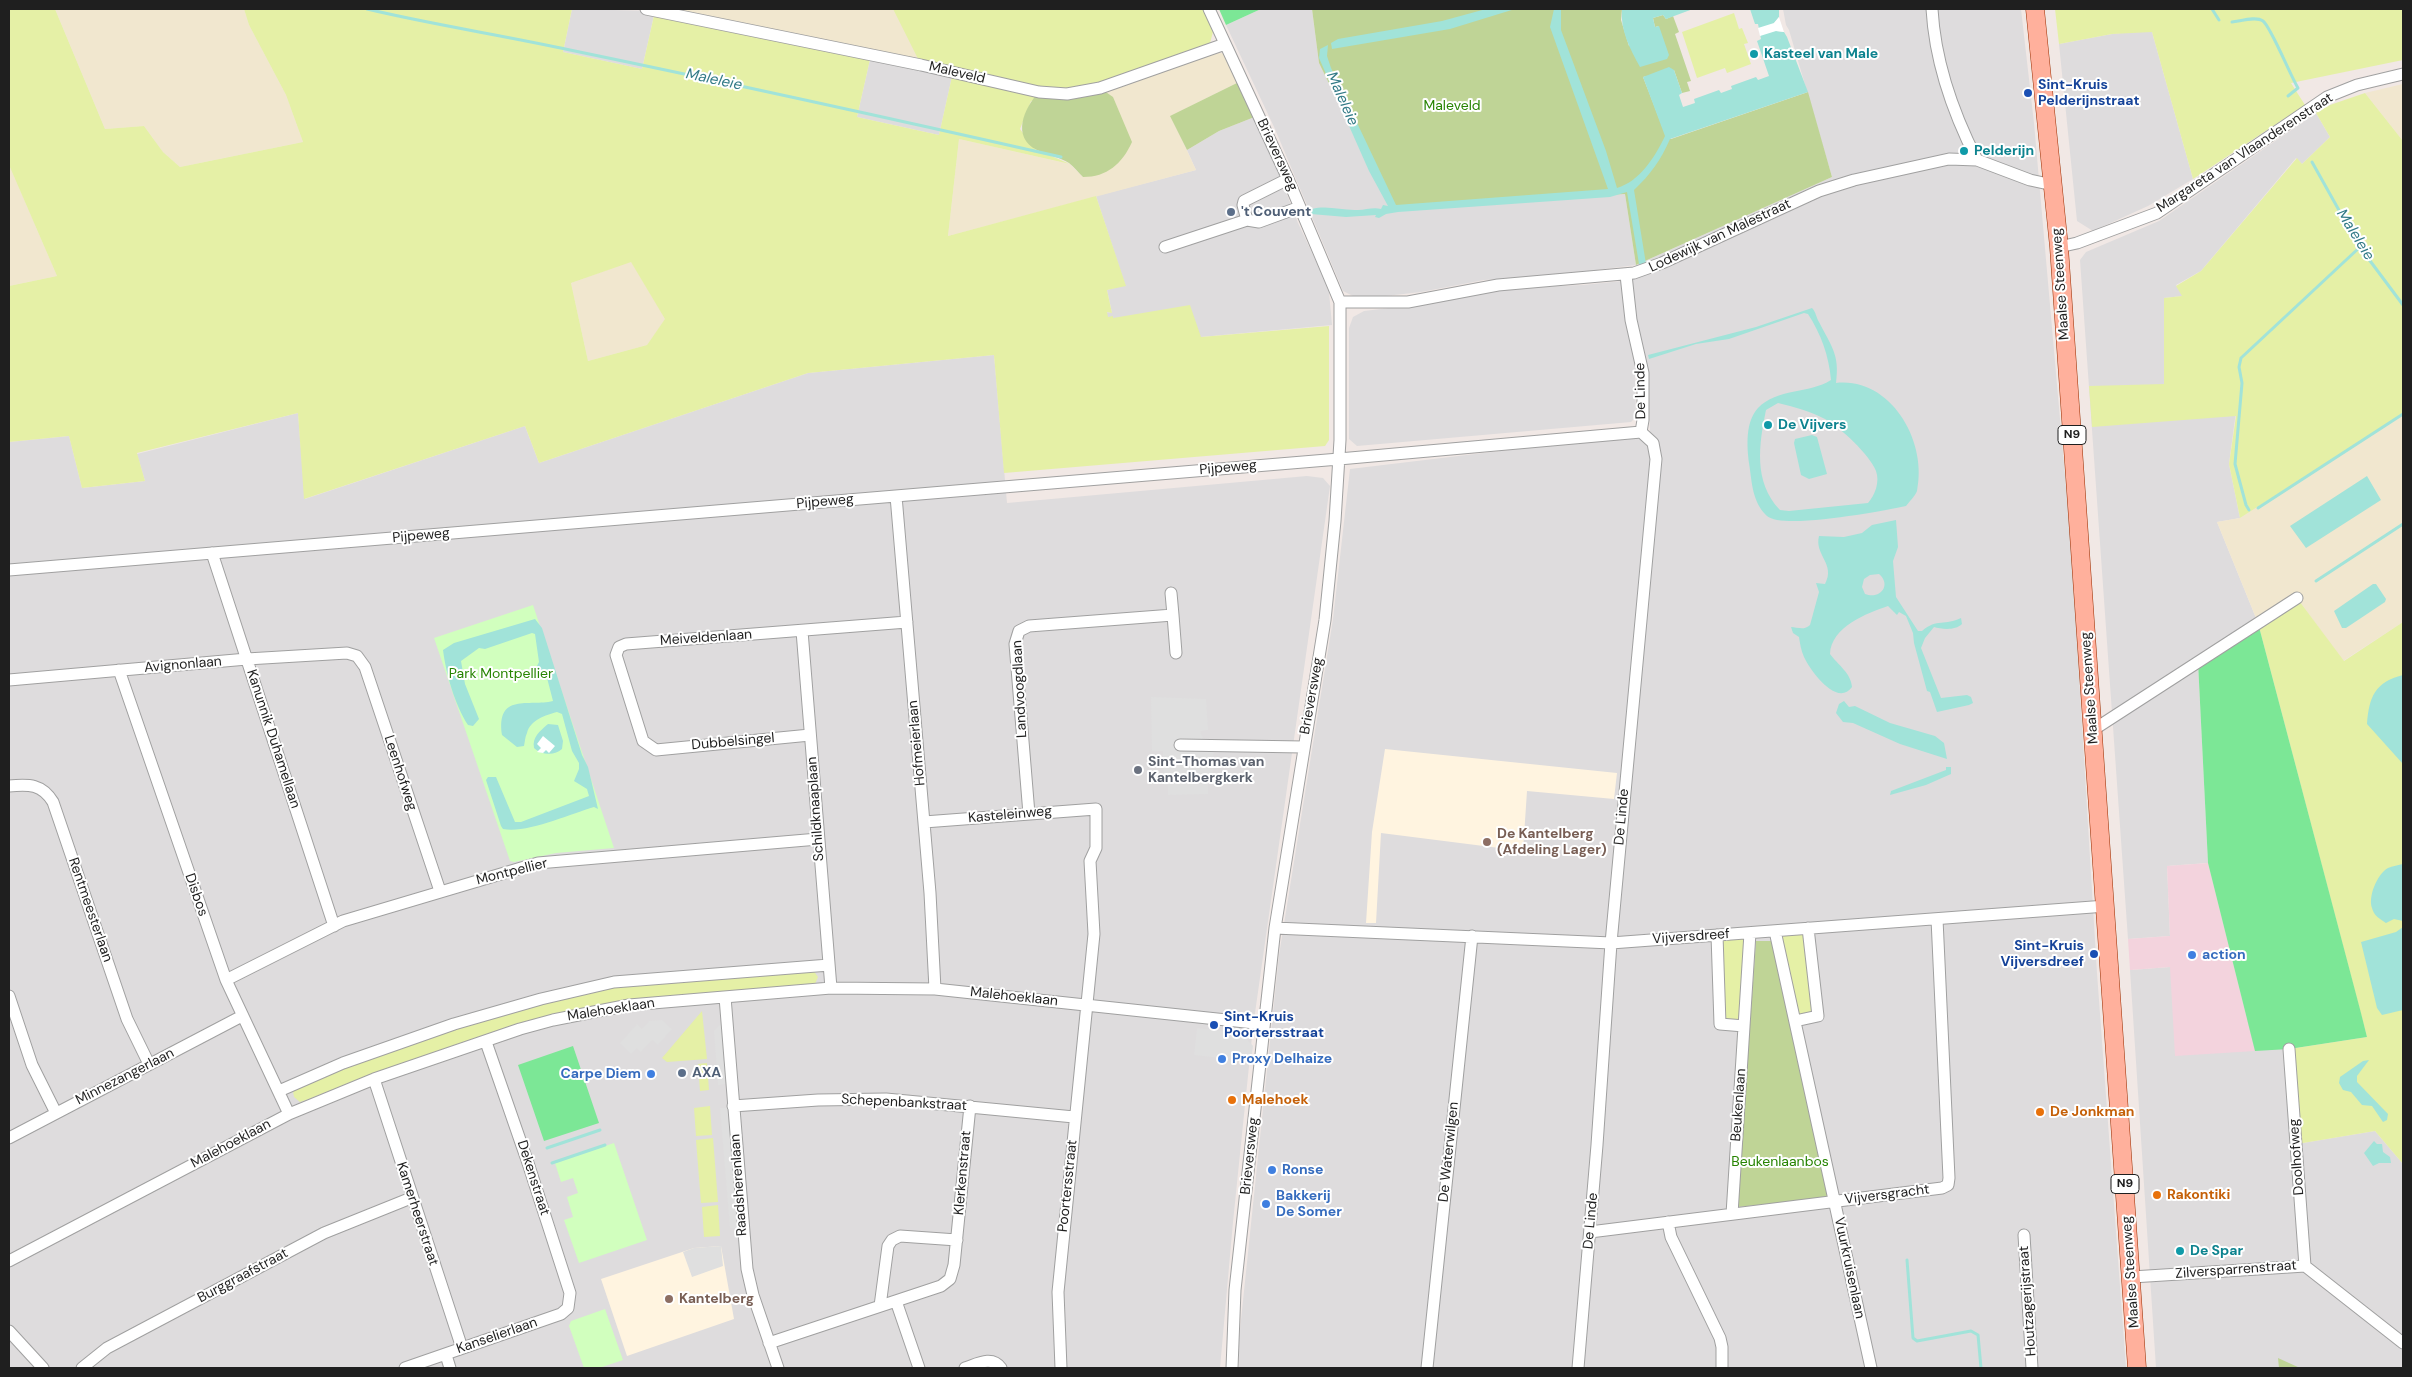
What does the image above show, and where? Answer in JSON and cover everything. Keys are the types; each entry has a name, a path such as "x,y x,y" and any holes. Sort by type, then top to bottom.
{"main road":[{"name":"Maalse Steenweg","path":"2035,9 2059,247 2138,1368"}],"street":[{"name":"Maleveld","path":"646,9 913,63 1039,92 1067,94 1100,88 1226,44"},
{"path":"1209,9 1226,44"},
{"path":"1932,9 1935,42 1940,67 1960,125 1977,160"},
{"name":"Brieversweg","path":"1226,44 1288,179 1340,302 1338,487 1325,620 1303,746 1275,928 1235,1290 1232,1368"},
{"name":"Margareta van Vlaanderenstraat","path":"2059,247 2077,243 2157,213 2327,97 2357,85 2403,74"},
{"name":"Lodewijk van Malestraat","path":"1340,302 1408,302 1498,285 1626,275 1662,263 1831,187 1949,159 1977,160 2035,182 2053,185"},
{"path":"1247,220 1243,205 1244,201 1288,179"},
{"path":"1165,247 1247,220 1259,222 1300,207"},
{"name":"De Linde","path":"1578,1368 1611,943 1656,459 1653,443 1640,432 1643,420 1643,373 1631,320 1626,275"},
{"name":"Pijpeweg","path":"9,570 1339,460 1640,432"},
{"name":"Hofmeierlaan","path":"896,496 924,822 935,989"},
{"name":"Kanunnik Duhamellaan","path":"212,553 334,926"},
{"path":"1172,593 1176,653"},
{"path":"2093,730 2297,598"},
{"name":"Landvoogdlaan","path":"1029,814 1015,644 1019,631 1029,626 1173,615"},
{"name":"Meiveldenlaan","path":"656,750 643,741 616,655 619,647 626,644 907,622"},
{"name":"Schildknaaplaan","path":"802,631 831,988"},
{"name":"Avignonlaan","path":"9,680 247,659 347,654 356,656"},
{"name":"Leenhofweg","path":"356,656 365,667 440,891"},
{"name":"Disbos","path":"119,670 226,980 242,1016 280,1090 289,1114"},
{"name":"Dubbelsingel","path":"656,750 810,735"},
{"path":"1180,745 1303,746"},
{"name":"Rentmeesterlaan","path":"9,786 25,785 39,787 48,794 53,802 127,1019 149,1064"},
{"name":"Kasteleinweg","path":"924,822 1096,809"},
{"name":"Poortersstraat","path":"1061,1368 1058,1292 1094,934 1090,861 1096,848 1096,809"},
{"name":"Montpellier","path":"226,980 334,926 440,891 538,863 818,839"},
{"name":"Vijversdreef","path":"1275,928 1611,943 2106,906"},
{"name":"Vijversgracht","path":"1590,1232 1942,1188 1948,1185 1950,1178 1937,919"},
{"path":"1796,1022 1818,1016 1808,928"},
{"name":"Vuurkruisenlaan","path":"1776,931 1871,1368"},
{"name":"Beukenlaan","path":"1732,1214 1750,933"},
{"path":"1717,935 1720,1024 1744,1026"},
{"name":"De Waterwilgen","path":"1427,1368 1472,936"},
{"name":"Malehoeklaan","path":"280,1090 343,1064 436,1030 541,999 614,982 829,965"},
{"name":"Malehoeklaan","path":"9,1260 289,1114 374,1079 552,1020 629,1005 831,988 935,989 1264,1024"},
{"path":"9,996 13,1024 56,1113"},
{"name":"Raadsherenlaan","path":"725,997 747,1269 778,1368"},
{"name":"Minnezangerlaan","path":"9,1138 242,1016"},
{"name":"Dekenstraat","path":"486,1042 570,1293 568,1308 562,1314"},
{"name":"Doolhofweg","path":"2289,1049 2305,1266"},
{"name":"Kamerheerstraat","path":"374,1079 462,1348"},
{"name":"Schepenbankstraat","path":"733,1106 845,1099 926,1102 1074,1118"},
{"name":"Klerkenstraat","path":"769,1343 942,1286 950,1279 957,1240 970,1106"},
{"name":"Burggraafstraat","path":"82,1368 107,1348 324,1233 412,1198"},
{"path":"1668,1222 1672,1237 1720,1338 1722,1368"},
{"name":"Houtzagerijstraat","path":"2024,1234 2032,1368"},
{"path":"880,1306 888,1246 892,1240 900,1236 957,1240"},
{"name":"Zilversparrenstraat","path":"2132,1277 2305,1266 2403,1343"},
{"path":"896,1301 919,1368"},
{"name":"Kanselierlaan","path":"404,1368 562,1314"},
{"path":"9,1332 43,1368"},
{"path":"446,1355 450,1368"},
{"path":"965,1368 988,1360 999,1364 1002,1368"}],"shaded area":[{"path":"55,9 244,9 249,25 286,95 303,142 180,167 163,152 144,126 105,129"},
{"path":"572,9 655,11 642,69 563,52"},
{"path":"646,9 893,9 921,65"},
{"path":"1261,9 1312,9 1319,63 1390,208 1625,194 1636,265 1541,277 1484,280 1421,292 1359,299 1343,291 1275,129 1226,25"},
{"path":"1783,9 2021,9 2034,123 2071,544 2097,973 2126,1368 1239,1368 1239,1339 1279,955 1333,619 1350,469 1650,433 1647,371 1629,281 1636,265 1832,177 1786,25"},
{"path":"2152,32 2193,179 2148,206 2093,231 2077,221 2059,44 2112,34"},
{"path":"1219,53 1227,54 1239,82 1171,116 1196,170 948,236 959,139 1070,164 1083,177 1100,88"},
{"path":"871,55 953,72 939,135 857,117"},
{"path":"2403,84 2403,141 2365,93"},
{"path":"2316,113 2330,137 2302,164 2296,158 2201,271 2176,285 2183,296 2164,298 2239,389 2229,464 2240,518 2217,522 2258,623 2198,662 2208,863 2167,866 2170,936 2128,939 2080,260 2086,252 2159,221"},
{"path":"1257,116 1298,223 1324,278 1329,292 1332,325 1201,337 1107,317 1106,312 1112,313 1107,290 1125,285 1096,196 1196,170 1187,150 1219,131"},
{"path":"9,165 57,276 9,286"},
{"path":"631,261 666,319 647,345 588,361 571,283"},
{"path":"1622,281 1635,365 1636,417 1631,422 1357,446 1349,439 1349,328 1353,317 1364,311 1431,303 1500,288 1583,285"},
{"path":"994,355 1007,503 1307,476 1323,478 1330,486 1253,1027 1220,1368 9,1368 9,442 69,436 82,488 145,481 137,454 298,413 305,499 525,426 539,463 808,373"},
{"path":"2403,415 2403,622 2343,661 2297,598 2258,623 2217,522 2240,518"},
{"path":"1151,697 1206,699 1208,730 1200,731 1205,743 1214,743 1212,781 1208,782 1208,794 1168,795 1168,785 1164,785 1163,751 1152,751"},
{"name":"De Kantelberg (Afdeling Lager)","path":"1385,749 1617,773 1614,799 1527,791 1523,851 1381,833 1376,923 1366,923 1372,832"},
{"path":"2208,863 2255,1051 2175,1056 2170,967 2130,970 2128,939 2170,936 2167,866"},
{"path":"2170,967 2289,1049 2297,1144 2375,1131 2403,1164 2403,1368 2156,1368 2130,970"},
{"path":"662,1020 672,1029 658,1045 652,1040 641,1052 637,1048 631,1054 620,1043 637,1024 642,1029 649,1021"},
{"path":"721,1023 726,1084 718,1085 714,1031"},
{"path":"1197,1028 1242,1033 1253,1046 1251,1061 1194,1055"},
{"path":"720,1108 728,1108 738,1228 730,1228"},
{"name":"Kantelberg","path":"721,1246 734,1319 627,1356 601,1279 694,1248"},
{"path":"721,1246 723,1266 692,1277 683,1252 694,1248"}],"green space":[{"path":"9,9 55,9 105,129 144,126 163,152 180,167 303,142 286,95 249,25 244,9 572,9 563,52 642,69 655,11 871,55 857,117 939,135 953,72 921,65 893,9 1205,9 1214,28 1209,47 1100,88 1031,101 1020,129 1035,149 1070,164 959,139 948,236 1096,196 1126,286 1107,290 1112,313 1107,312 1108,317 1113,316 1113,318 1190,305 1201,337 1329,326 1329,440 1325,446 1004,473 994,355 808,373 539,463 525,426 304,499 298,413 137,453 145,481 82,488 69,436 9,442 9,286 57,276 9,165","holes":["631,262 665,319 647,345 588,361 571,283"]},
{"path":"1219,9 1261,9 1226,25"},
{"name":"Maleveld","path":"1312,9 1622,9 1621,20 1629,46 1659,26 1655,27 1653,18 1663,15 1666,19 1673,16 1679,32 1675,34 1691,81 1687,82 1690,91 1682,93 1674,70 1643,77 1666,136 1671,139 1808,92 1832,177 1636,265 1625,194 1390,208 1319,63"},
{"path":"2055,9 2403,9 2403,60 2291,83 2305,105 2193,179 2152,32 2112,34 2059,44"},
{"path":"1734,13 1739,29 1742,28 1748,43 1744,44 1751,64 1727,73 1725,68 1697,78 1682,32"},
{"path":"1239,82 1257,116 1219,131 1187,150 1170,116"},
{"path":"1100,88 1113,97 1132,142 1124,157 1113,168 1099,175 1083,177 1069,163 1037,150 1024,138 1022,130 1025,114 1039,92"},
{"path":"2365,93 2403,141 2403,415 2240,518 2229,464 2236,416 2092,427 2089,386 2164,384 2164,298 2182,296 2176,286 2201,271 2297,158 2302,164 2330,137 2316,113 2330,105"},
{"path":"2297,598 2344,661 2403,622 2403,1164 2375,1131 2297,1144 2289,1049 2367,1037 2258,623"},
{"name":"Park Montpellier","path":"533,605 614,848 556,853 514,862 510,861 434,638"},
{"path":"2258,623 2367,1037 2289,1049 2255,1051 2208,863 2198,662"},
{"path":"1799,932 1803,935 1812,1014 1798,1015 1782,938 1784,935"},
{"path":"1742,938 1745,942 1740,1020 1729,1022 1725,1018 1722,942 1724,939"},
{"name":"Beukenlaanbos","path":"1756,941 1775,941 1828,1198 1737,1207"},
{"path":"813,970 818,977 815,984 612,1003 370,1075 300,1102 294,1097 293,1091 296,1087 347,1066 540,1003 614,987"},
{"path":"702,1011 707,1059 667,1062 662,1058"},
{"path":"573,1046 599,1123 544,1141 518,1065"},
{"path":"707,1063 709,1090 700,1091 698,1064"},
{"path":"710,1106 712,1135 696,1136 694,1108"},
{"path":"713,1138 718,1202 701,1203 696,1140"},
{"path":"614,1143 647,1240 579,1263 564,1220 573,1217 567,1197 578,1193 573,1178 561,1182 555,1163"},
{"path":"718,1205 720,1236 704,1237 702,1207"},
{"path":"605,1309 623,1360 599,1368 584,1368 569,1326 571,1321"},
{"path":"2278,1358 2300,1368 2279,1368"}],"water":[{"path":"1486,9 1515,9 1450,29 1332,49 1331,43 1338,39 1442,21"},
{"path":"1554,9 1561,9 1561,30 1606,151 1617,188 1625,185 1640,174 1657,152 1665,136 1643,77 1669,67 1674,70 1682,93 1679,95 1683,107 1695,103 1694,99 1719,90 1721,93 1732,89 1731,86 1756,77 1758,80 1769,76 1757,41 1761,39 1758,24 1755,24 1750,9 1779,9 1779,17 1774,23 1776,31 1784,32 1787,37 1808,92 1670,139 1655,167 1634,190 1646,264 1642,266 1639,264 1627,192 1610,197 1398,212 1386,214 1379,218 1375,217 1376,215 1346,217 1311,214 1312,209 1318,208 1358,210 1381,209 1383,205 1388,206 1369,171 1319,58 1320,49 1328,45 1327,56 1331,68 1396,205 1608,189 1550,27"},
{"path":"1622,9 1693,9 1666,19 1663,15 1653,18 1655,27 1659,26 1669,55 1667,59 1640,67 1624,32"},
{"path":"1812,308 1836,357 1836,383 1856,384 1873,390 1889,402 1901,416 1911,434 1917,453 1919,472 1917,491 1906,506 1876,512 1812,520 1777,520 1767,516 1758,504 1751,477 1748,457 1748,435 1751,420 1758,408 1774,397 1813,387 1831,380 1824,346 1808,314 1804,313 1729,339 1696,344 1649,359 1648,355 1756,327","holes":["1778,403 1808,411 1825,419 1846,435 1868,457 1877,475 1876,488 1868,503 1789,511 1780,510 1771,499 1765,487 1760,462 1761,436 1766,410"]},
{"path":"1812,435 1817,437 1827,474 1809,479 1801,475 1794,443 1795,439"},
{"path":"2367,476 2381,500 2306,548 2290,526"},
{"path":"1896,520 1898,547 1893,561 1896,597 1918,631 1922,631 1937,623 1950,622 1961,618 1962,624 1956,628 1944,629 1934,627 1925,638 1921,648 1941,698 1967,695 1971,697 1973,703 1937,712 1930,692 1927,691 1913,633 1906,616 1899,612 1897,615 1888,606 1851,622 1832,644 1830,654 1847,673 1851,682 1852,687 1846,692 1839,693 1825,685 1807,663 1802,652 1799,637 1793,633 1791,627 1803,628 1810,625 1819,592 1816,583 1825,584 1828,577 1827,565 1819,549 1819,536 1844,537 1862,533 1872,525","holes":["1879,574 1883,578 1884,587 1879,593 1875,595 1865,594 1862,587 1864,579 1870,575"]},
{"path":"2373,584 2376,584 2386,599 2385,602 2346,628 2342,628 2334,611"},
{"path":"535,619 542,628 582,755 588,767 598,809 594,807 524,829 503,829 486,780 488,777 496,777 515,822 521,822 589,796 587,789 574,781 579,769 579,763 572,751 562,714 557,712 535,721 531,725 526,735 524,746 517,747 502,735 501,721 504,712 509,707 516,704 553,701 546,674 536,676 534,672 539,662 535,634 532,633 485,649 479,648 461,661 465,684 479,719 473,726 468,725 455,699 446,669 443,650 454,643"},
{"path":"2403,675 2403,764 2367,724 2375,692 2386,682"},
{"path":"1844,701 1849,707 1855,706 1890,723 1935,736 1944,743 1947,759 1900,744 1853,723 1843,722 1836,713 1839,704"},
{"path":"548,724 558,725 563,741 562,749 552,754 540,752 534,748 535,737"},
{"path":"1946,767 1951,767 1951,774 1926,785 1890,795 1891,791 1946,770"},
{"path":"2403,864 2403,921 2394,919 2386,923 2373,911 2371,903 2372,892 2377,880 2384,871 2390,867"},
{"path":"2403,927 2403,1010 2382,1015 2377,1008 2361,942 2396,932"},
{"path":"2369,1060 2357,1076 2357,1082 2388,1114 2387,1120 2383,1122 2372,1106 2362,1105 2351,1092 2343,1090 2339,1083 2340,1077 2363,1061"},
{"path":"2374,1141 2377,1144 2382,1144 2383,1152 2390,1157 2391,1163 2379,1163 2373,1166 2364,1153"}],"pier":[{"path":"1779,17 1784,32 1776,31 1760,36 1758,28 1774,23"},
{"path":"543,736 555,746 549,753 546,750 543,753 537,752 541,748 537,744"}],"waterway":[{"name":"Maleleie","path":"367,9 693,76 1061,157"},
{"name":"Maleleie","path":"2212,9 2219,20"},
{"name":"Maleleie","path":"2232,22 2248,19 2263,21 2298,88 2288,96"},
{"name":"Maleleie","path":"2312,162 2359,246 2403,305"},
{"path":"2249,510 2235,464 2242,383 2239,367 2241,358 2360,247"},
{"path":"2258,508 2403,414"},
{"path":"2316,581 2403,524"},
{"path":"547,1148 600,1130"},
{"path":"552,1163 605,1145"},
{"path":"1907,1260 1913,1338 1917,1341 1971,1331 1978,1335 1981,1368"}],"place":[{"name":"Kasteel van Male","path":"1754,54"},
{"name":"Sint-Kruis Pelderijnstraat","path":"2028,93"},
{"name":"Pelderijn","path":"1964,151"},
{"name":"'t Couvent","path":"1231,212"},
{"name":"De Vijvers","path":"1768,425"},
{"name":"Sint-Thomas van Kantelbergkerk","path":"1138,770"},
{"name":"De Kantelberg (Afdeling Lager)","path":"1487,842"},
{"name":"Sint-Kruis Vijversdreef","path":"2094,954"},
{"name":"action","path":"2192,955"},
{"name":"Sint-Kruis Poortersstraat","path":"1214,1025"},
{"name":"Proxy Delhaize","path":"1222,1059"},
{"name":"AXA","path":"682,1073"},
{"name":"Carpe Diem","path":"651,1074"},
{"name":"Malehoek","path":"1232,1100"},
{"name":"De Jonkman","path":"2040,1112"},
{"name":"Ronse","path":"1272,1170"},
{"name":"Rakontiki","path":"2157,1195"},
{"name":"Bakkerij De Somer","path":"1266,1204"},
{"name":"De Spar","path":"2180,1251"},
{"name":"Kantelberg","path":"669,1299"}]}
